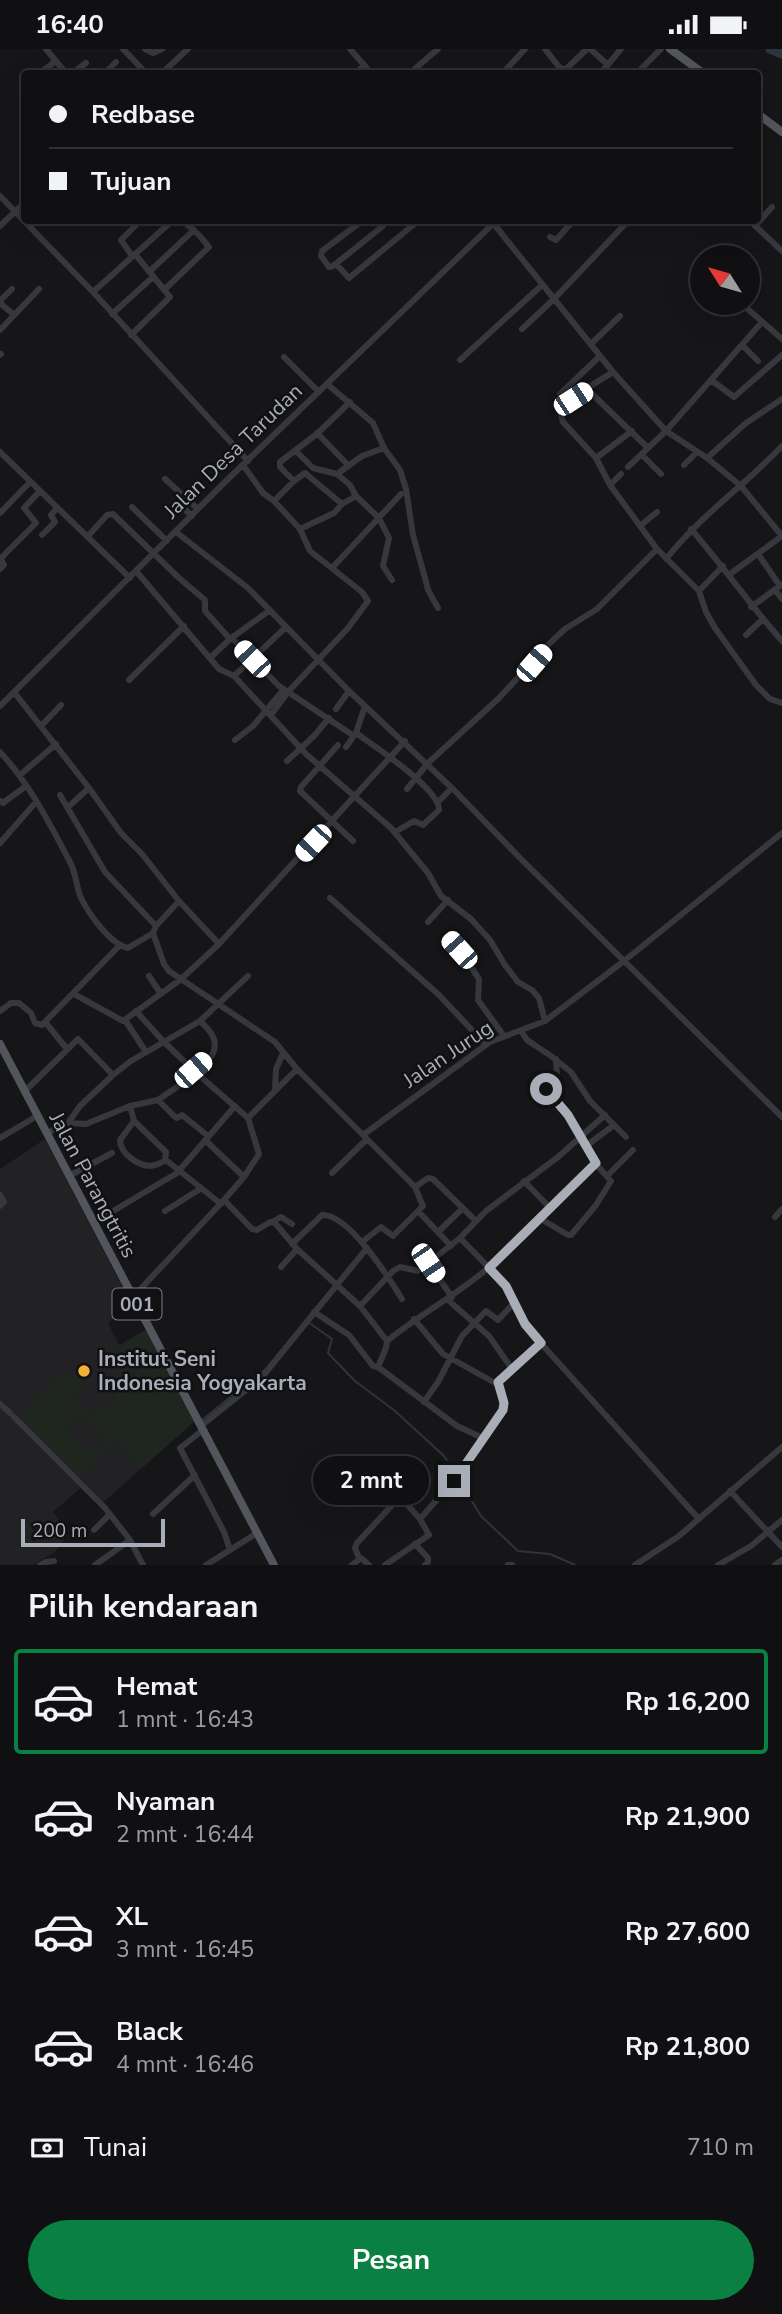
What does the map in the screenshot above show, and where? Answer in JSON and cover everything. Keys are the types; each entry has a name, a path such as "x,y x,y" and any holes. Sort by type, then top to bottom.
{"main road":[{"path":"670,49 699,70"},
{"path":"761,116 782,132"},
{"name":"Jalan Parangtritis","path":"0,1044 274,1565"}],"street":[{"path":"46,49 64,70"},
{"path":"123,49 143,70"},
{"path":"145,49 153,53 162,49"},
{"path":"165,70 188,49"},
{"path":"350,49 368,70"},
{"path":"414,70 438,49 444,56"},
{"path":"506,70 525,49"},
{"path":"545,49 559,67 565,70 589,49 607,64"},
{"path":"603,70 621,49"},
{"path":"640,70 661,49"},
{"path":"44,70 56,61"},
{"path":"108,70 117,62"},
{"path":"77,70 86,63"},
{"path":"359,70 364,66"},
{"path":"0,196 21,220"},
{"path":"0,226 21,206"},
{"path":"761,216 772,207"},
{"path":"25,224 93,292 246,463 263,493 274,501 300,530 310,551 362,592 368,601 348,628 269,712 235,740"},
{"path":"131,335 170,297 121,240 137,224"},
{"path":"93,292 169,224"},
{"path":"164,290 208,249 209,245 187,224"},
{"path":"358,224 321,253 329,267 383,224"},
{"path":"336,264 349,278 414,224"},
{"name":"Jalan Desa Tarudan","path":"0,706 491,224"},
{"path":"495,224 613,372 666,431 707,458 741,486 782,536 730,574"},
{"path":"550,237 556,240 570,224"},
{"path":"522,329 625,224"},
{"path":"753,224 782,251"},
{"path":"112,314 194,230"},
{"path":"776,245 782,239"},
{"path":"460,360 542,285"},
{"path":"12,289 0,302 14,315"},
{"path":"0,330 39,289"},
{"path":"754,315 782,339"},
{"path":"591,344 620,316"},
{"path":"628,467 666,431 762,322"},
{"path":"742,345 758,361"},
{"path":"711,380 734,397 782,355"},
{"path":"560,394 600,356"},
{"path":"285,357 319,392"},
{"path":"613,372 562,409 561,415 567,428 596,458 610,485 657,549 699,591 706,612 732,653 764,694 781,703"},
{"path":"327,384 373,423 384,448 402,476 413,535 428,590 438,608"},
{"path":"587,390 648,448"},
{"path":"707,458 746,423 782,399"},
{"path":"294,481 279,463 317,433 348,403"},
{"path":"596,458 632,431"},
{"path":"317,433 349,466"},
{"path":"666,558 691,529 756,474 782,446"},
{"path":"337,474 362,456 384,448"},
{"path":"296,451 313,468 337,474 379,518 389,538 383,566 392,580"},
{"path":"0,452 130,577"},
{"path":"684,465 697,452"},
{"path":"642,455 661,474"},
{"path":"274,501 294,481 307,473 342,504"},
{"path":"610,485 621,474"},
{"path":"165,479 198,509"},
{"path":"0,513 30,482"},
{"path":"0,569 4,565 1,559 3,556 36,523 25,507 40,491"},
{"path":"332,568 401,494"},
{"path":"300,530 334,513 342,504 356,496"},
{"path":"132,507 167,541"},
{"path":"182,507 192,516"},
{"path":"42,535 55,523 51,515 57,508"},
{"path":"640,526 657,512"},
{"path":"88,536 111,513 205,600 205,611 286,691 389,758 438,802 439,810 423,825 414,821 395,832"},
{"path":"691,529 730,574 751,607 781,639"},
{"path":"176,532 236,578 270,610 317,660 428,763 522,860 782,1117"},
{"path":"407,789 428,763 501,696 565,629 597,609 657,549"},
{"path":"758,554 779,587 782,599"},
{"path":"699,591 723,566"},
{"path":"136,571 219,669 234,676 300,748 395,832 428,873 441,896 464,912 486,936 518,982 532,990 539,998 545,1021"},
{"path":"751,607 779,587"},
{"path":"210,657 270,610"},
{"path":"746,635 763,619"},
{"path":"129,680 184,626"},
{"path":"234,676 286,627"},
{"path":"14,691 121,833 219,944"},
{"path":"336,709 349,691"},
{"path":"41,726 61,705"},
{"path":"346,747 355,735 365,706"},
{"path":"286,761 329,717"},
{"path":"74,994 119,1021 125,1020 180,980 219,944 405,741"},
{"path":"20,775 56,744"},
{"path":"338,745 300,791 353,841"},
{"path":"2,758 20,775 72,866 80,896 90,914 120,945 128,948 155,930 179,901"},
{"path":"0,801 3,803 26,786"},
{"path":"438,802 452,787"},
{"path":"68,807 89,788"},
{"path":"61,795 105,872 155,930 164,964 180,980 275,1042 297,1069 415,1187 423,1205 392,1236 381,1227 262,1377 180,1447 224,1532 230,1550"},
{"path":"0,843 36,803"},
{"name":"Jalan Jurug","path":"332,1173 365,1137 486,1045 545,1021 782,833"},
{"path":"330,898 439,995 486,1045"},
{"path":"428,922 448,900"},
{"path":"449,938 479,979 480,1004 504,1036"},
{"path":"0,1011 11,1003 19,1003 31,1013 37,1024 46,1023 120,945"},
{"path":"149,976 161,993"},
{"path":"47,1133 68,1122 80,1106 113,1075 163,1041 200,1021 248,977"},
{"path":"133,1297 222,1202 244,1177 259,1154 248,1118 193,1070 136,1011"},
{"path":"125,1020 146,1052"},
{"path":"68,1122 90,1123 130,1105 158,1100 177,1087 212,1055 216,1045 210,1030 200,1021"},
{"path":"46,1023 67,1049"},
{"path":"521,1031 527,1040 571,1072 586,1096 626,1137"},
{"path":"24,1092 78,1039 113,1075"},
{"path":"275,1089 276,1069 283,1053"},
{"path":"541,1219 571,1235 610,1183 568,1115 546,1089 557,1076 556,1059"},
{"path":"248,1118 297,1069"},
{"path":"158,1100 175,1117 182,1115 244,1177"},
{"path":"130,1105 134,1121 166,1151 165,1160"},
{"path":"93,1223 179,1171 235,1106"},
{"path":"360,1306 387,1275 400,1267 417,1271 451,1246 476,1221 558,1157 605,1115"},
{"path":"0,1138 37,1116"},
{"path":"134,1121 121,1138 120,1147 123,1152 131,1159 150,1166 165,1160"},
{"path":"586,1146 614,1125"},
{"path":"607,1177 633,1150"},
{"path":"69,1176 112,1153"},
{"path":"165,1160 200,1189 222,1202 253,1229 257,1230 281,1217 292,1224"},
{"path":"378,1367 387,1341 414,1319 450,1298 489,1268 596,1163"},
{"path":"415,1187 428,1178 433,1179 476,1221"},
{"path":"524,1181 550,1208"},
{"path":"165,1210 200,1189"},
{"path":"0,1195 4,1202 0,1206"},
{"path":"438,1232 463,1208"},
{"path":"775,1217 782,1209"},
{"path":"418,1211 451,1246"},
{"path":"281,1267 317,1219 328,1215 365,1245 402,1299"},
{"path":"272,1222 294,1247 360,1306 387,1341"},
{"path":"460,1238 506,1286 525,1324 541,1343 698,1518"},
{"path":"428,1263 450,1298 489,1336 512,1369"},
{"path":"424,1402 462,1336 474,1322 486,1311 500,1320 514,1303"},
{"path":"314,1312 349,1335 370,1363 457,1426 484,1438"},
{"path":"414,1319 439,1351 497,1384 504,1407 461,1472 419,1519"},
{"path":"497,1384 541,1343"},
{"path":"0,1404 110,1514 130,1540 143,1565"},
{"path":"635,1565 675,1539 782,1447"},
{"path":"153,1514 195,1475"},
{"path":"730,1491 782,1547"},
{"path":"369,1565 359,1558 355,1551 357,1543 399,1499 406,1502 429,1533 385,1565"},
{"path":"94,1530 110,1514"},
{"path":"718,1565 769,1532 782,1520"},
{"path":"206,1565 257,1533"},
{"path":"94,1565 130,1540"},
{"path":"415,1544 428,1558 428,1564"},
{"path":"734,1556 739,1565"},
{"path":"352,1565 359,1558"},
{"path":"775,1565 782,1560"},
{"path":"40,1565 54,1561"}],"shaded area":[{"name":"Institut Seni Indonesia Yogyakarta","path":"45,1139 132,1305 108,1323 119,1345 147,1329 194,1422 101,1504 83,1486 53,1512 67,1529 63,1542 55,1552 33,1565 0,1565 0,1205 5,1200 0,1193 0,1169"},
{"path":"147,1329 194,1422 140,1469 116,1440 78,1476 19,1418 66,1371 84,1387 74,1400 92,1414 103,1402 109,1408 143,1364 120,1346","holes":["78,1413 83,1420 106,1437 94,1451 69,1433 71,1430 67,1426"]}],"waterway":[{"path":"770,49 782,54"},
{"path":"308,1322 332,1339 328,1353 355,1381 395,1411 444,1456 456,1475"},
{"path":"202,1420 263,1371"},
{"path":"459,1480 481,1516 518,1551 550,1554 575,1565"}],"place":[{"name":"Institut Seni Indonesia Yogyakarta","path":"84,1371"}],"route":[{"path":"454,1481 503,1410 504,1403 498,1382 541,1343 525,1324 506,1286 489,1268 596,1163 568,1115 546,1089"}]}
